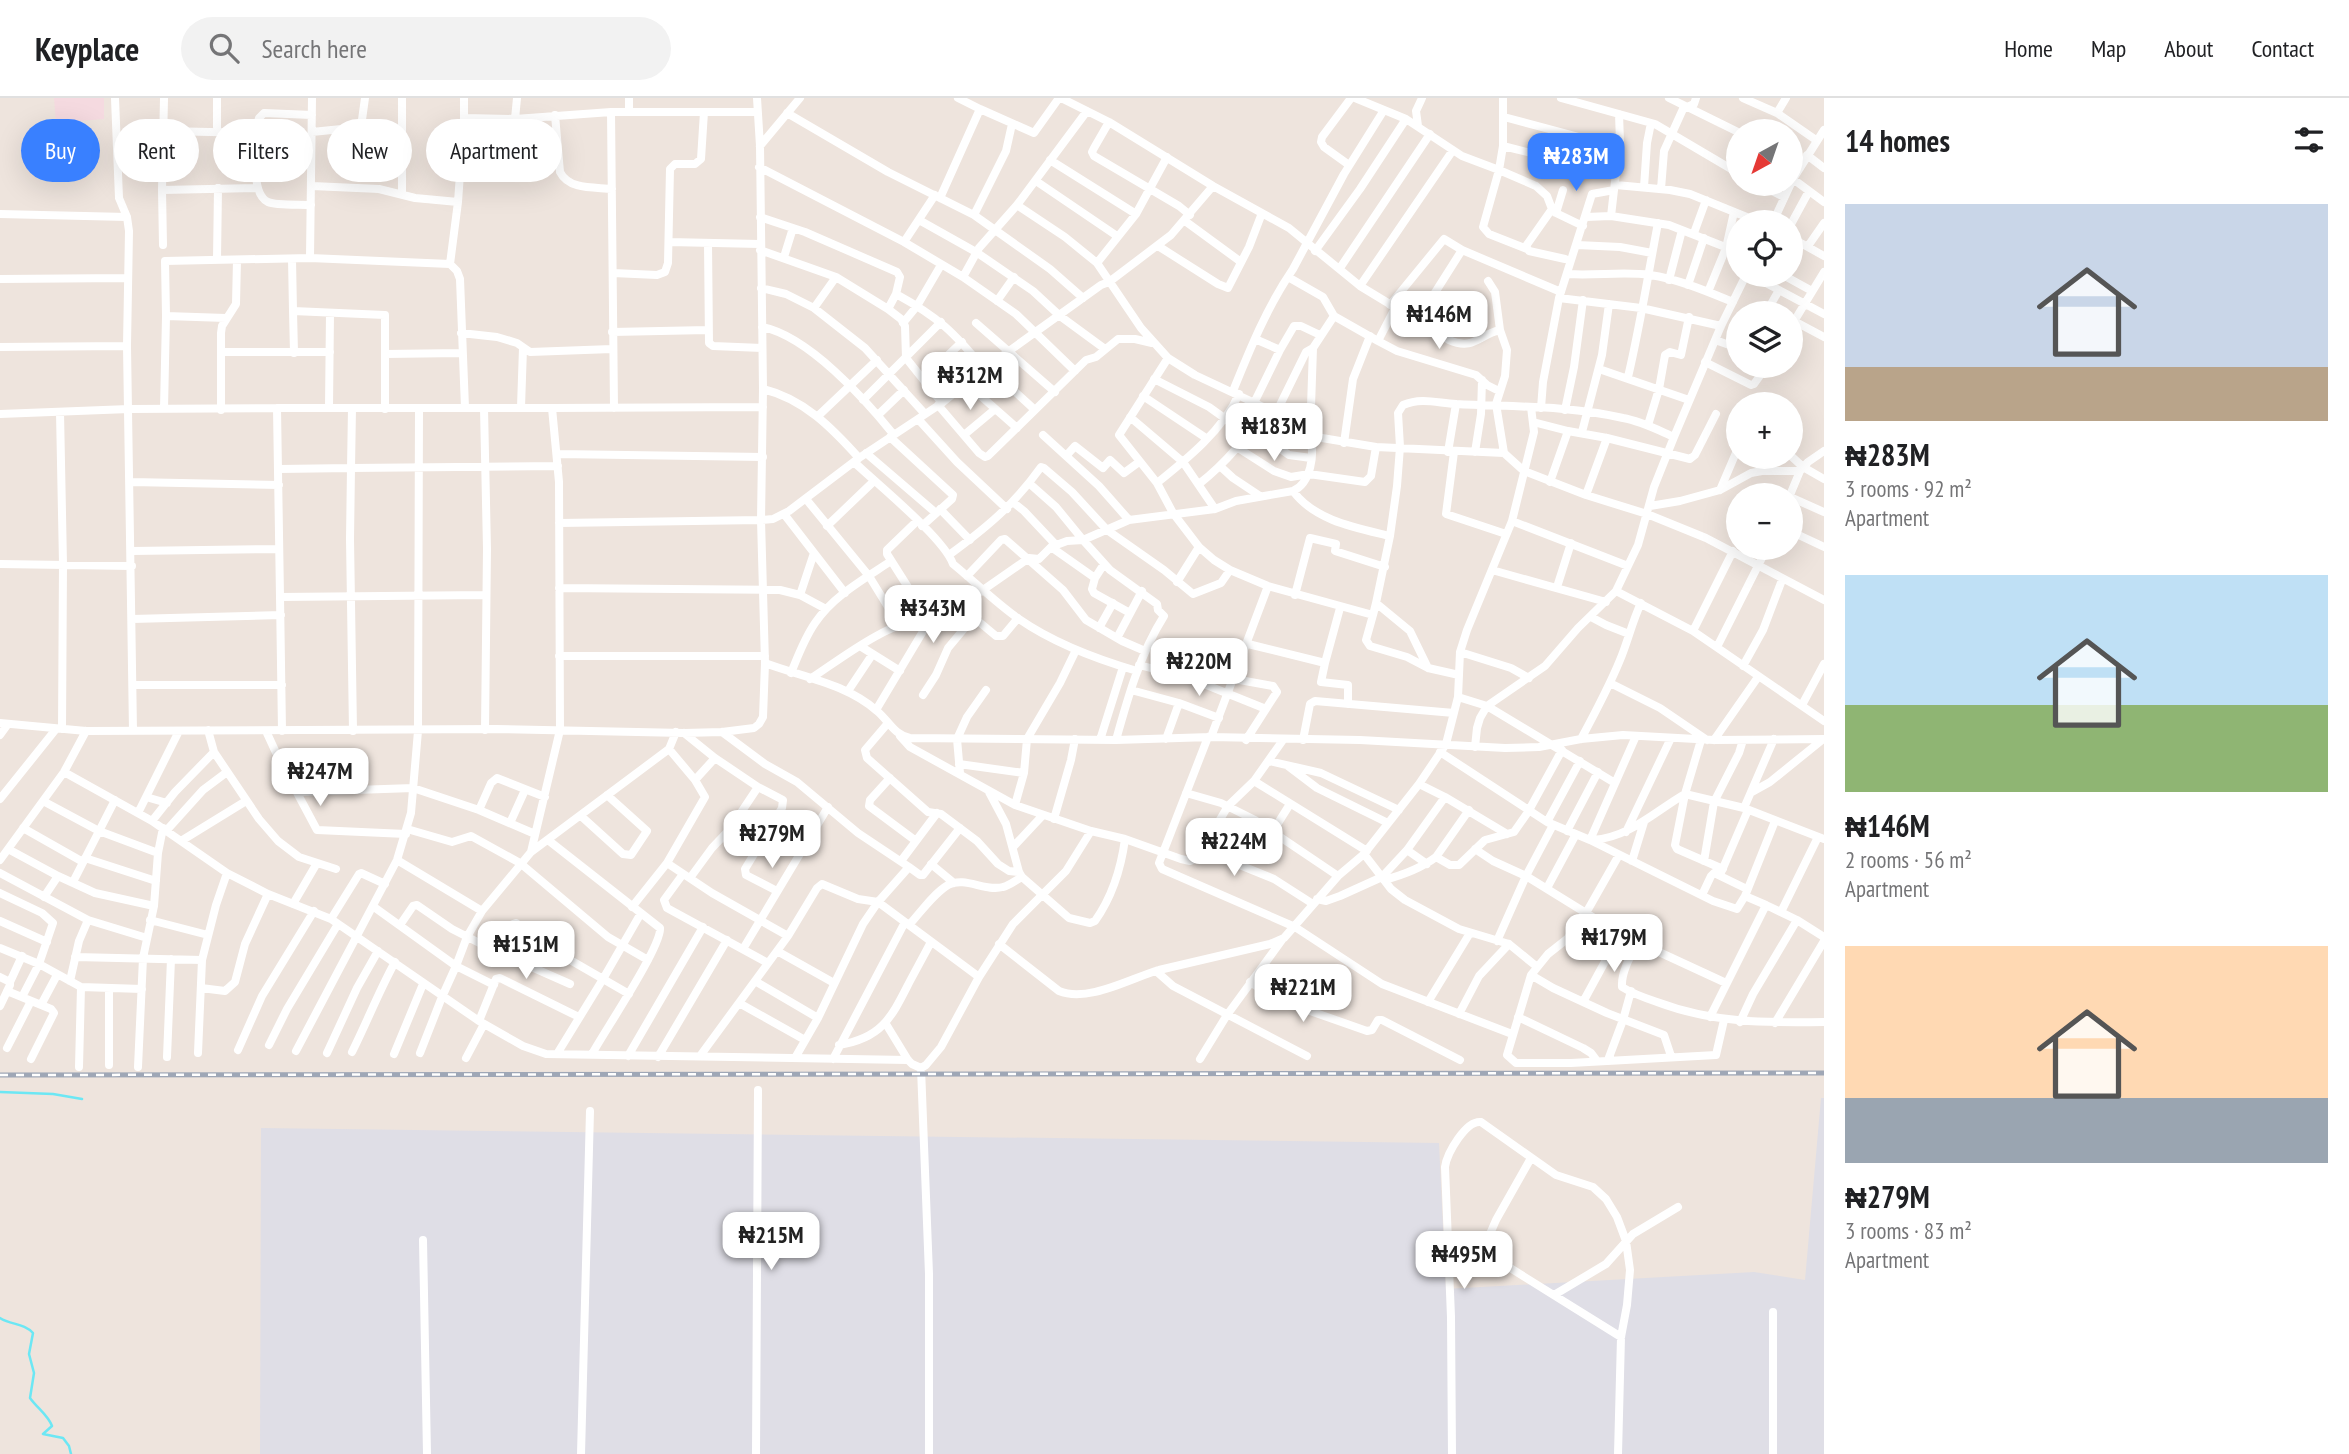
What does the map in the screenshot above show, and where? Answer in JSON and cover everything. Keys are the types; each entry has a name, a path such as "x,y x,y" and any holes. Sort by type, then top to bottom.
{"street":[{"path":"115,98 119,198 127,217 129,243 127,346 133,732"},
{"path":"164,98 164,119"},
{"path":"217,119 218,98"},
{"path":"312,98 312,119"},
{"path":"313,132 361,127 365,98"},
{"path":"402,98 402,194"},
{"path":"450,264 458,202 464,98"},
{"path":"515,119 517,98"},
{"path":"629,98 629,112"},
{"path":"0,735 4,724 133,732 722,732 754,728 759,724 763,717 765,660 761,520 763,389 760,146 757,98"},
{"path":"760,146 800,98"},
{"path":"958,98 1034,133 1060,98 1109,122 1213,187 1289,228 1360,286 1449,340 1460,344 1476,342 1490,332 1500,330"},
{"path":"1349,165 1321,142 1322,137 1353,98 1406,119 1462,156 1536,186 1547,196 1554,211 1583,226"},
{"path":"1418,126 1416,112 1422,98"},
{"path":"1503,98 1503,146 1483,227 1489,234 1527,249 1564,259"},
{"path":"1561,98 1651,123 1726,166"},
{"path":"1669,98 1726,126"},
{"path":"1661,189 1664,150 1683,109 1694,104 1696,98"},
{"path":"1743,98 1756,101 1777,113 1816,141"},
{"path":"1777,113 1786,98"},
{"path":"904,242 938,197 980,109"},
{"path":"1157,483 1183,462 1224,419 1255,339 1282,284 1349,165 1384,110"},
{"path":"963,277 976,252 1036,181 1087,111"},
{"path":"464,118 515,119 611,112 757,112"},
{"path":"611,112 614,408"},
{"path":"613,273 657,275 665,272 668,263 670,169 675,164 695,164 701,159 704,112"},
{"path":"259,119 264,113 312,114"},
{"path":"787,113 888,172 974,215 1050,269 1083,298"},
{"path":"1611,216 1618,168 1619,114"},
{"path":"555,115 560,172 564,180 571,184 612,189"},
{"path":"1504,117 1579,137 1620,142"},
{"path":"1315,251 1406,119"},
{"path":"1109,122 1092,152 1094,156 1150,190 1241,262"},
{"path":"1644,187 1651,123"},
{"path":"974,215 1006,151 1012,124"},
{"path":"1803,162 1824,130"},
{"path":"1340,268 1430,134"},
{"path":"1503,146 1564,161 1618,168"},
{"path":"1360,286 1453,150"},
{"path":"1807,155 1824,168"},
{"path":"1097,263 1136,214 1167,157"},
{"path":"1051,160 1136,214"},
{"path":"759,167 904,242 963,277 997,300 1075,371"},
{"path":"1036,181 1117,236"},
{"path":"162,182 163,245"},
{"path":"256,182 260,196 268,202 312,205"},
{"path":"310,258 312,182"},
{"path":"312,186 379,189 415,198 458,202"},
{"path":"1803,186 1824,202"},
{"path":"559,523 761,520 784,514 1158,246 1187,218 1213,187"},
{"path":"1541,408 1543,382 1560,295 1569,274 1592,194 1615,188 1644,187 1690,194 1729,210"},
{"path":"217,260 218,188"},
{"path":"162,190 256,188"},
{"path":"1527,249 1526,246 1554,211 1563,190"},
{"path":"1799,210 1809,191"},
{"path":"1778,210 1784,197"},
{"path":"1694,233 1706,200"},
{"path":"1017,205 1065,237 1097,263 1157,347"},
{"path":"0,214 127,217"},
{"path":"1158,246 1225,288 1229,287 1262,214"},
{"path":"760,216 897,272 900,278 888,309"},
{"path":"1586,216 1611,216 1658,223 1694,233 1726,248 1708,292"},
{"path":"919,220 1014,277 1105,349"},
{"path":"1628,377 1640,328 1641,308 1658,223"},
{"path":"1808,246 1824,223"},
{"path":"784,257 793,228"},
{"path":"1669,280 1682,230"},
{"path":"1688,285 1704,238"},
{"path":"1344,443 1353,379 1393,306 1441,241 1447,239 1462,250 1560,295 1689,317 1721,326"},
{"path":"669,242 760,247 836,277 888,309 903,323 906,358 964,436 985,457 1086,360 1096,357 1118,339 1125,338 1148,340 1168,358 1195,375 1255,401 1310,436 1376,447 1504,453"},
{"path":"708,243 708,338 713,346 762,348"},
{"path":"1803,244 1824,256"},
{"path":"1577,245 1620,247 1652,253"},
{"path":"1417,321 1462,250"},
{"path":"164,409 165,261 310,258 450,264 460,279 465,408"},
{"path":"292,259 295,353"},
{"path":"221,410 222,326 236,304 237,260"},
{"path":"903,323 917,306 941,265"},
{"path":"1803,306 1824,272"},
{"path":"1569,274 1648,275 1688,285 1730,301"},
{"path":"814,307 836,277"},
{"path":"997,300 1014,277"},
{"path":"0,279 127,278"},
{"path":"1287,278 1323,297 1334,316 1374,339 1397,351 1476,375 1499,391"},
{"path":"1488,281 1494,292 1500,330 1507,350 1506,376 1496,404 1504,453 1524,471 1586,495 1648,510 1726,548"},
{"path":"1803,286 1812,291"},
{"path":"1773,287 1824,314"},
{"path":"761,288 786,294 814,307 865,348 904,390 957,462 1095,578"},
{"path":"1773,301 1779,290"},
{"path":"896,294 941,322 986,368 1035,410"},
{"path":"1565,410 1583,300"},
{"path":"1582,432 1599,369 1609,304"},
{"path":"293,311 385,315 385,409"},
{"path":"330,313 330,407"},
{"path":"166,316 226,318"},
{"path":"810,679 860,646 899,625 914,620 927,621 960,606 1029,558 1039,559 1054,546 1083,540 1129,520 1215,509 1236,501 1300,488 1309,474 1313,445 1310,436 1313,348 1334,316"},
{"path":"1475,747 1477,728 1487,706 1545,666 1616,591 1638,545 1654,487 1667,453 1726,316"},
{"path":"1648,425 1659,390 1665,355 1670,352 1681,355 1689,317"},
{"path":"863,400 941,322"},
{"path":"976,323 1055,391"},
{"path":"1255,401 1294,326 1301,326 1320,335"},
{"path":"762,327 802,344 850,387 878,415 892,436 953,495 938,511 887,550 927,621"},
{"path":"1803,328 1824,337"},
{"path":"612,332 708,330"},
{"path":"461,333 497,337 517,343 530,352 612,349"},
{"path":"1255,339 1280,350"},
{"path":"1715,340 1726,344"},
{"path":"923,379 962,342"},
{"path":"0,347 127,346"},
{"path":"522,407 523,348"},
{"path":"1276,413 1306,352 1313,348"},
{"path":"221,352 330,352"},
{"path":"385,354 462,354"},
{"path":"1168,358 1119,435 1157,483 1173,513 1199,547 1230,570 1269,586 1340,608 1373,615"},
{"path":"818,416 877,360"},
{"path":"1705,362 1726,372"},
{"path":"1599,369 1689,400"},
{"path":"1737,378 1751,385 1758,378"},
{"path":"1154,379 1209,407 1224,419 1289,455 1311,458"},
{"path":"1475,452 1482,380"},
{"path":"966,383 1017,428"},
{"path":"763,389 788,397 818,416 859,458 874,481 949,555 953,564 1018,618 1076,650 1123,667 1178,675 1266,709"},
{"path":"878,415 904,390"},
{"path":"1143,396 1206,438"},
{"path":"1459,675 1427,668 1407,657 1367,643 1366,640 1390,536 1400,447 1398,413 1403,405 1423,400 1589,411 1626,418 1674,437"},
{"path":"1456,404 1446,514 1506,534"},
{"path":"0,414 129,409 330,407 763,407"},
{"path":"1200,1059 1227,1015 1284,938 1338,876 1365,853 1419,784 1446,744 1458,697 1460,652 1512,521 1534,432 1531,407"},
{"path":"277,408 282,731"},
{"path":"352,408 350,539 354,731"},
{"path":"484,408 485,730"},
{"path":"531,852 559,730 558,454 552,408"},
{"path":"1199,484 1221,467 1238,448 1267,408"},
{"path":"296,1051 397,860 406,831 418,731 419,409"},
{"path":"964,436 994,410"},
{"path":"0,799 59,729 64,564 60,412"},
{"path":"1533,422 1693,458 1716,414"},
{"path":"1130,417 1183,462 1215,509"},
{"path":"1550,482 1568,431"},
{"path":"1044,435 1099,486 1129,520"},
{"path":"1586,495 1606,438"},
{"path":"1066,456 1075,446 1103,468 1110,460 1124,473 1139,461"},
{"path":"1238,448 1274,471 1291,477 1309,474 1366,482 1371,477 1376,447"},
{"path":"1803,467 1824,451"},
{"path":"558,454 763,457"},
{"path":"859,458 938,511 970,540"},
{"path":"279,469 558,466"},
{"path":"949,555 1011,506 1041,467 1073,492 1107,530 1189,592 1196,594 1221,583 1230,570"},
{"path":"1221,467 1261,496"},
{"path":"1720,490 1729,469"},
{"path":"1648,510 1720,490 1751,473 1762,471 1801,469 1824,479"},
{"path":"1795,483 1801,469"},
{"path":"828,526 874,481"},
{"path":"131,482 279,485"},
{"path":"1030,484 1056,508 1104,564 1142,591 1157,604 1158,610 1164,616 1150,638 1138,668 1116,740"},
{"path":"1293,491 1301,501 1332,520 1390,536"},
{"path":"806,499 869,576 899,625"},
{"path":"1803,502 1824,512"},
{"path":"784,514 845,593"},
{"path":"1512,521 1628,566"},
{"path":"1803,537 1824,547"},
{"path":"1295,595 1310,538 1336,544 1335,551 1385,567"},
{"path":"967,576 1005,539 1063,590 1080,614 1099,628 1145,651"},
{"path":"1557,587 1571,543"},
{"path":"1177,582 1199,547"},
{"path":"132,551 279,549"},
{"path":"800,595 814,553"},
{"path":"1693,631 1728,560"},
{"path":"1747,560 1824,600"},
{"path":"1717,647 1762,560"},
{"path":"791,673 814,624 826,609 891,561"},
{"path":"0,564 132,565"},
{"path":"1104,564 1092,584 1094,593 1130,613"},
{"path":"1492,570 1606,602"},
{"path":"1743,666 1763,630 1782,580"},
{"path":"1269,586 1229,693 1162,854 1159,863 1162,869 1295,927 1382,984 1512,1034"},
{"path":"559,588 780,590 800,595 826,609"},
{"path":"1117,638 1142,591"},
{"path":"1616,591 1693,631 1824,721"},
{"path":"280,597 486,595"},
{"path":"1099,628 1113,603"},
{"path":"1376,603 1410,631 1427,668"},
{"path":"1581,739 1610,683 1641,603"},
{"path":"960,606 1000,637 1018,618"},
{"path":"1340,608 1321,681 1348,685 1348,704"},
{"path":"132,619 281,615"},
{"path":"1591,617 1629,634"},
{"path":"923,695 948,648 973,618"},
{"path":"876,710 927,621"},
{"path":"1248,644 1325,663"},
{"path":"860,646 900,671"},
{"path":"1015,805 1024,773 1027,739 1076,650"},
{"path":"1178,675 1184,651 1236,675 1276,688 1277,692 1246,740"},
{"path":"1460,652 1511,668 1529,678"},
{"path":"848,691 872,655"},
{"path":"559,656 765,660 791,673 848,691 876,710 910,747 1015,805 1190,861 1206,852 1212,833 1228,806 1254,781 1283,740"},
{"path":"1802,705 1824,664"},
{"path":"1100,740 1123,667"},
{"path":"1758,677 1708,740 1685,794 1675,847 1704,861 1746,892 1797,920 1824,939 1775,1023"},
{"path":"1610,683 1647,700 1708,740"},
{"path":"133,685 282,685"},
{"path":"960,774 957,739 967,717 986,690"},
{"path":"1131,690 1179,703 1219,718"},
{"path":"1458,697 1487,706 1615,783"},
{"path":"1303,740 1312,702 1454,713"},
{"path":"1166,739 1179,703"},
{"path":"888,723 865,750 865,754 928,812 937,813 960,828 977,841 998,864 1021,875 1069,918 1090,923 1095,921 1116,880 1125,839"},
{"path":"208,730 214,752 246,801 278,841 299,857 336,869"},
{"path":"0,860 64,772 86,731"},
{"path":"138,813 179,731"},
{"path":"266,731 314,827 321,832 406,831 452,842 471,836 520,863 608,937 648,960"},
{"path":"420,1053 467,937 482,911 520,863 669,749 680,732"},
{"path":"680,732 758,788 778,796 784,804 745,873 777,891"},
{"path":"722,732 765,764 790,776 858,833 921,876 960,828"},
{"path":"900,736 1100,740 1210,737 1475,747 1539,747 1581,739 1636,736 1708,740 1824,739"},
{"path":"1590,840 1636,736"},
{"path":"1626,832 1671,738"},
{"path":"1054,819 1071,760 1074,739"},
{"path":"1721,872 1774,739"},
{"path":"1752,792 1770,782 1824,739"},
{"path":"1704,861 1714,802 1743,740"},
{"path":"632,907 667,863 705,797 695,780 669,749"},
{"path":"1436,857 1450,865 1459,865 1485,840 1514,832 1562,750"},
{"path":"152,821 214,752"},
{"path":"1440,752 1550,824 1590,840 1734,909 1738,908 1746,892 1775,821"},
{"path":"695,780 715,758"},
{"path":"1269,761 1321,773 1399,810"},
{"path":"1497,941 1580,761"},
{"path":"959,764 1024,773"},
{"path":"1286,765 1317,788 1388,823"},
{"path":"64,772 152,821 227,873 268,894 335,921 481,1023 523,1046 546,1054 908,1060"},
{"path":"138,1067 143,958 153,906 158,853 164,830 202,790 227,772"},
{"path":"1547,888 1598,772"},
{"path":"479,810 497,778 545,797"},
{"path":"890,778 870,800 869,806 916,841"},
{"path":"1254,781 1365,853 1383,879 1405,900 1470,933 1509,944 1536,966"},
{"path":"1419,784 1507,834"},
{"path":"298,792 413,788 479,810 535,834"},
{"path":"758,788 730,829 664,900 664,904 768,963"},
{"path":"510,823 525,790"},
{"path":"989,792 1006,824 1021,875"},
{"path":"1186,793 1228,806 1273,831 1338,876"},
{"path":"1590,840 1626,832 1685,794 1746,809 1821,838 1781,912"},
{"path":"581,816 623,854 631,855 647,831 607,795"},
{"path":"146,797 167,803"},
{"path":"1383,879 1446,797"},
{"path":"73,883 115,800"},
{"path":"43,801 100,831 158,853"},
{"path":"181,841 246,801"},
{"path":"1273,831 1290,804"},
{"path":"743,949 828,807"},
{"path":"1206,852 1274,879 1315,902 1326,901 1383,879 1404,875 1427,864 1436,857 1469,810"},
{"path":"901,861 937,813"},
{"path":"1013,847 1042,814"},
{"path":"1633,861 1644,822"},
{"path":"23,828 84,860 156,881"},
{"path":"886,1024 908,1060 921,1068 926,1065 941,1048 979,977 1013,924 1043,897 1066,871 1091,831"},
{"path":"548,840 660,928 661,933 648,960 592,1054"},
{"path":"8,849 95,892 153,906"},
{"path":"1475,849 1547,888 1620,934 1726,983"},
{"path":"1407,850 1427,864"},
{"path":"1619,855 1586,913 1567,939 1536,966 1507,1055 1516,1063 1716,1055 1724,1020"},
{"path":"397,860 482,911"},
{"path":"293,904 317,863"},
{"path":"667,863 712,893 788,936"},
{"path":"931,864 954,883 1003,887 1021,875"},
{"path":"795,1058 818,1018 856,937 878,902 909,867"},
{"path":"1702,895 1712,874 1721,872"},
{"path":"0,873 88,920 147,938"},
{"path":"198,1053 202,960 227,873"},
{"path":"270,1045 359,874 385,884"},
{"path":"44,897 58,876"},
{"path":"833,1059 907,924 939,892 954,883"},
{"path":"700,1056 788,936 822,884 858,899 878,902 979,977"},
{"path":"0,893 50,919 53,926 39,964 22,997"},
{"path":"201,988 225,991 235,982 245,944 268,894"},
{"path":"400,925 413,906 417,905 467,937 569,984"},
{"path":"1710,1017 1766,905"},
{"path":"374,906 456,966 494,985"},
{"path":"238,1049 262,996 314,911"},
{"path":"557,1054 641,913"},
{"path":"0,920 47,942"},
{"path":"70,981 88,920"},
{"path":"150,920 208,935"},
{"path":"1740,1022 1753,994 1797,920"},
{"path":"495,951 513,924 520,926 546,946 629,994"},
{"path":"628,1056 703,927"},
{"path":"1428,1002 1470,933"},
{"path":"1583,1002 1620,934"},
{"path":"516,961 532,936"},
{"path":"999,944 1064,993 1095,991 1156,971 1284,938"},
{"path":"657,1057 727,940"},
{"path":"839,1045 861,1038 886,1024 900,1005 931,942"},
{"path":"1638,942 1621,983 1625,989 1676,1009 1724,1020 1775,1023 1823,1021"},
{"path":"1459,1014 1479,976 1509,944"},
{"path":"0,948 39,964 81,987 142,989"},
{"path":"327,1054 379,951"},
{"path":"777,951 835,983"},
{"path":"0,1006 22,957"},
{"path":"75,957 202,960"},
{"path":"167,1057 172,959"},
{"path":"352,1052 395,962"},
{"path":"1156,971 1173,986 1307,1056"},
{"path":"41,1005 57,975"},
{"path":"1531,975 1583,1002 1664,1035 1671,1056"},
{"path":"0,977 22,997 54,1013 32,1059"},
{"path":"466,1058 496,979 500,978 579,1017"},
{"path":"755,981 818,1018"},
{"path":"1250,982 1276,999 1367,1031 1372,1030 1378,1020 1382,1020 1460,1060"},
{"path":"394,1054 424,984"},
{"path":"79,1067 81,987"},
{"path":"109,988 109,1065"},
{"path":"1608,1060 1623,1020 1630,991"},
{"path":"7,1048 32,1001"},
{"path":"739,1003 805,1040"},
{"path":"1518,1017 1583,1048 1597,1061"},
{"path":"921,1068 929,1273 929,1454"},
{"path":"755,1454 758,1090"},
{"path":"581,1454 590,1111"},
{"path":"1452,1454 1446,1159 1465,1131 1477,1121 1556,1175 1593,1187 1617,1217 1626,1241 1630,1270 1628,1305 1621,1337 1618,1454"},
{"path":"1531,1157 1486,1243 1488,1251 1621,1337"},
{"path":"1554,1295 1606,1264 1633,1234 1678,1208"},
{"path":"423,1240 427,1454"},
{"path":"1773,1312 1773,1454"}],"shaded area":[{"path":"54,98 104,98 104,119 56,119"},
{"path":"1821,1098 1824,1098 1824,1454 260,1454 261,1128 1439,1143 1446,1289 1754,1272 1805,1280"}],"waterway":[{"path":"0,1092 53,1094 82,1099"},
{"path":"0,1318 26,1327 33,1333 29,1354 34,1373 30,1398 52,1426 43,1434 63,1438 71,1454"}],"railway":[{"path":"0,1075 1824,1073"}]}
